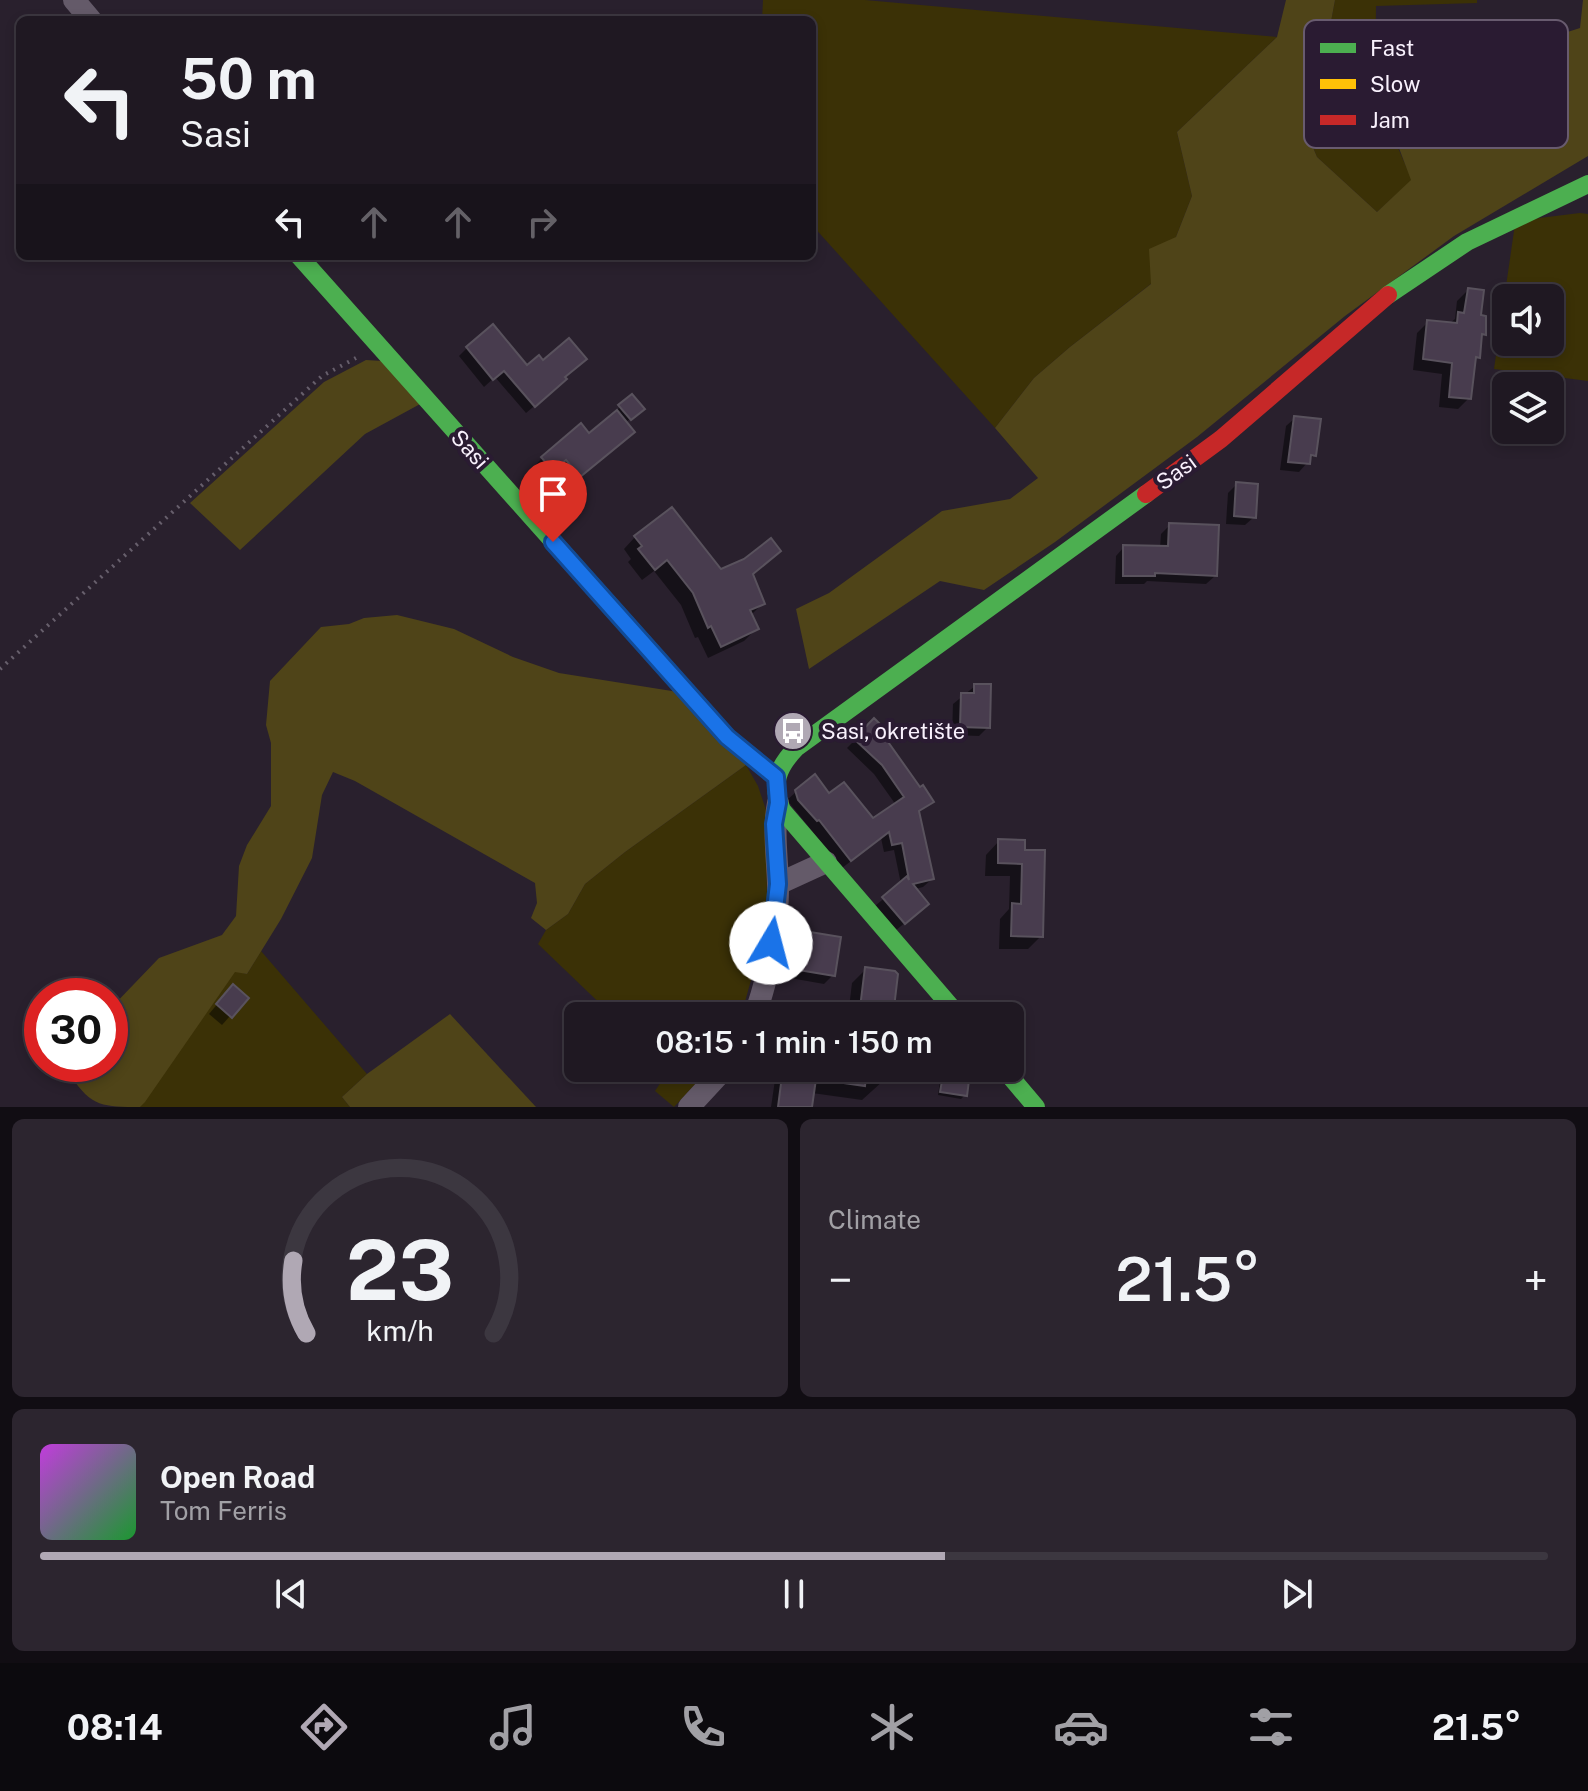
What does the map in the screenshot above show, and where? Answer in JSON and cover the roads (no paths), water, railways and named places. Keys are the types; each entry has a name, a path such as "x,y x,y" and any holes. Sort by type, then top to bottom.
{"main road":[{"name":"Sasi","path":"303,260 727,737 776,777 785,759 796,748 1221,439 1393,290 1467,242 1588,184"},
{"path":"1519,217 1574,211"},
{"path":"776,777 778,803 947,1002"},
{"path":"1015,1082 1036,1107"}],"street":[{"path":"74,0 88,16"},
{"path":"757,1002 771,943 778,884 774,824 778,803"},
{"path":"778,884 826,862"},
{"path":"689,1107 712,1082"}],"place":[{"name":"Sasi, okretište","path":"793,731"}]}
